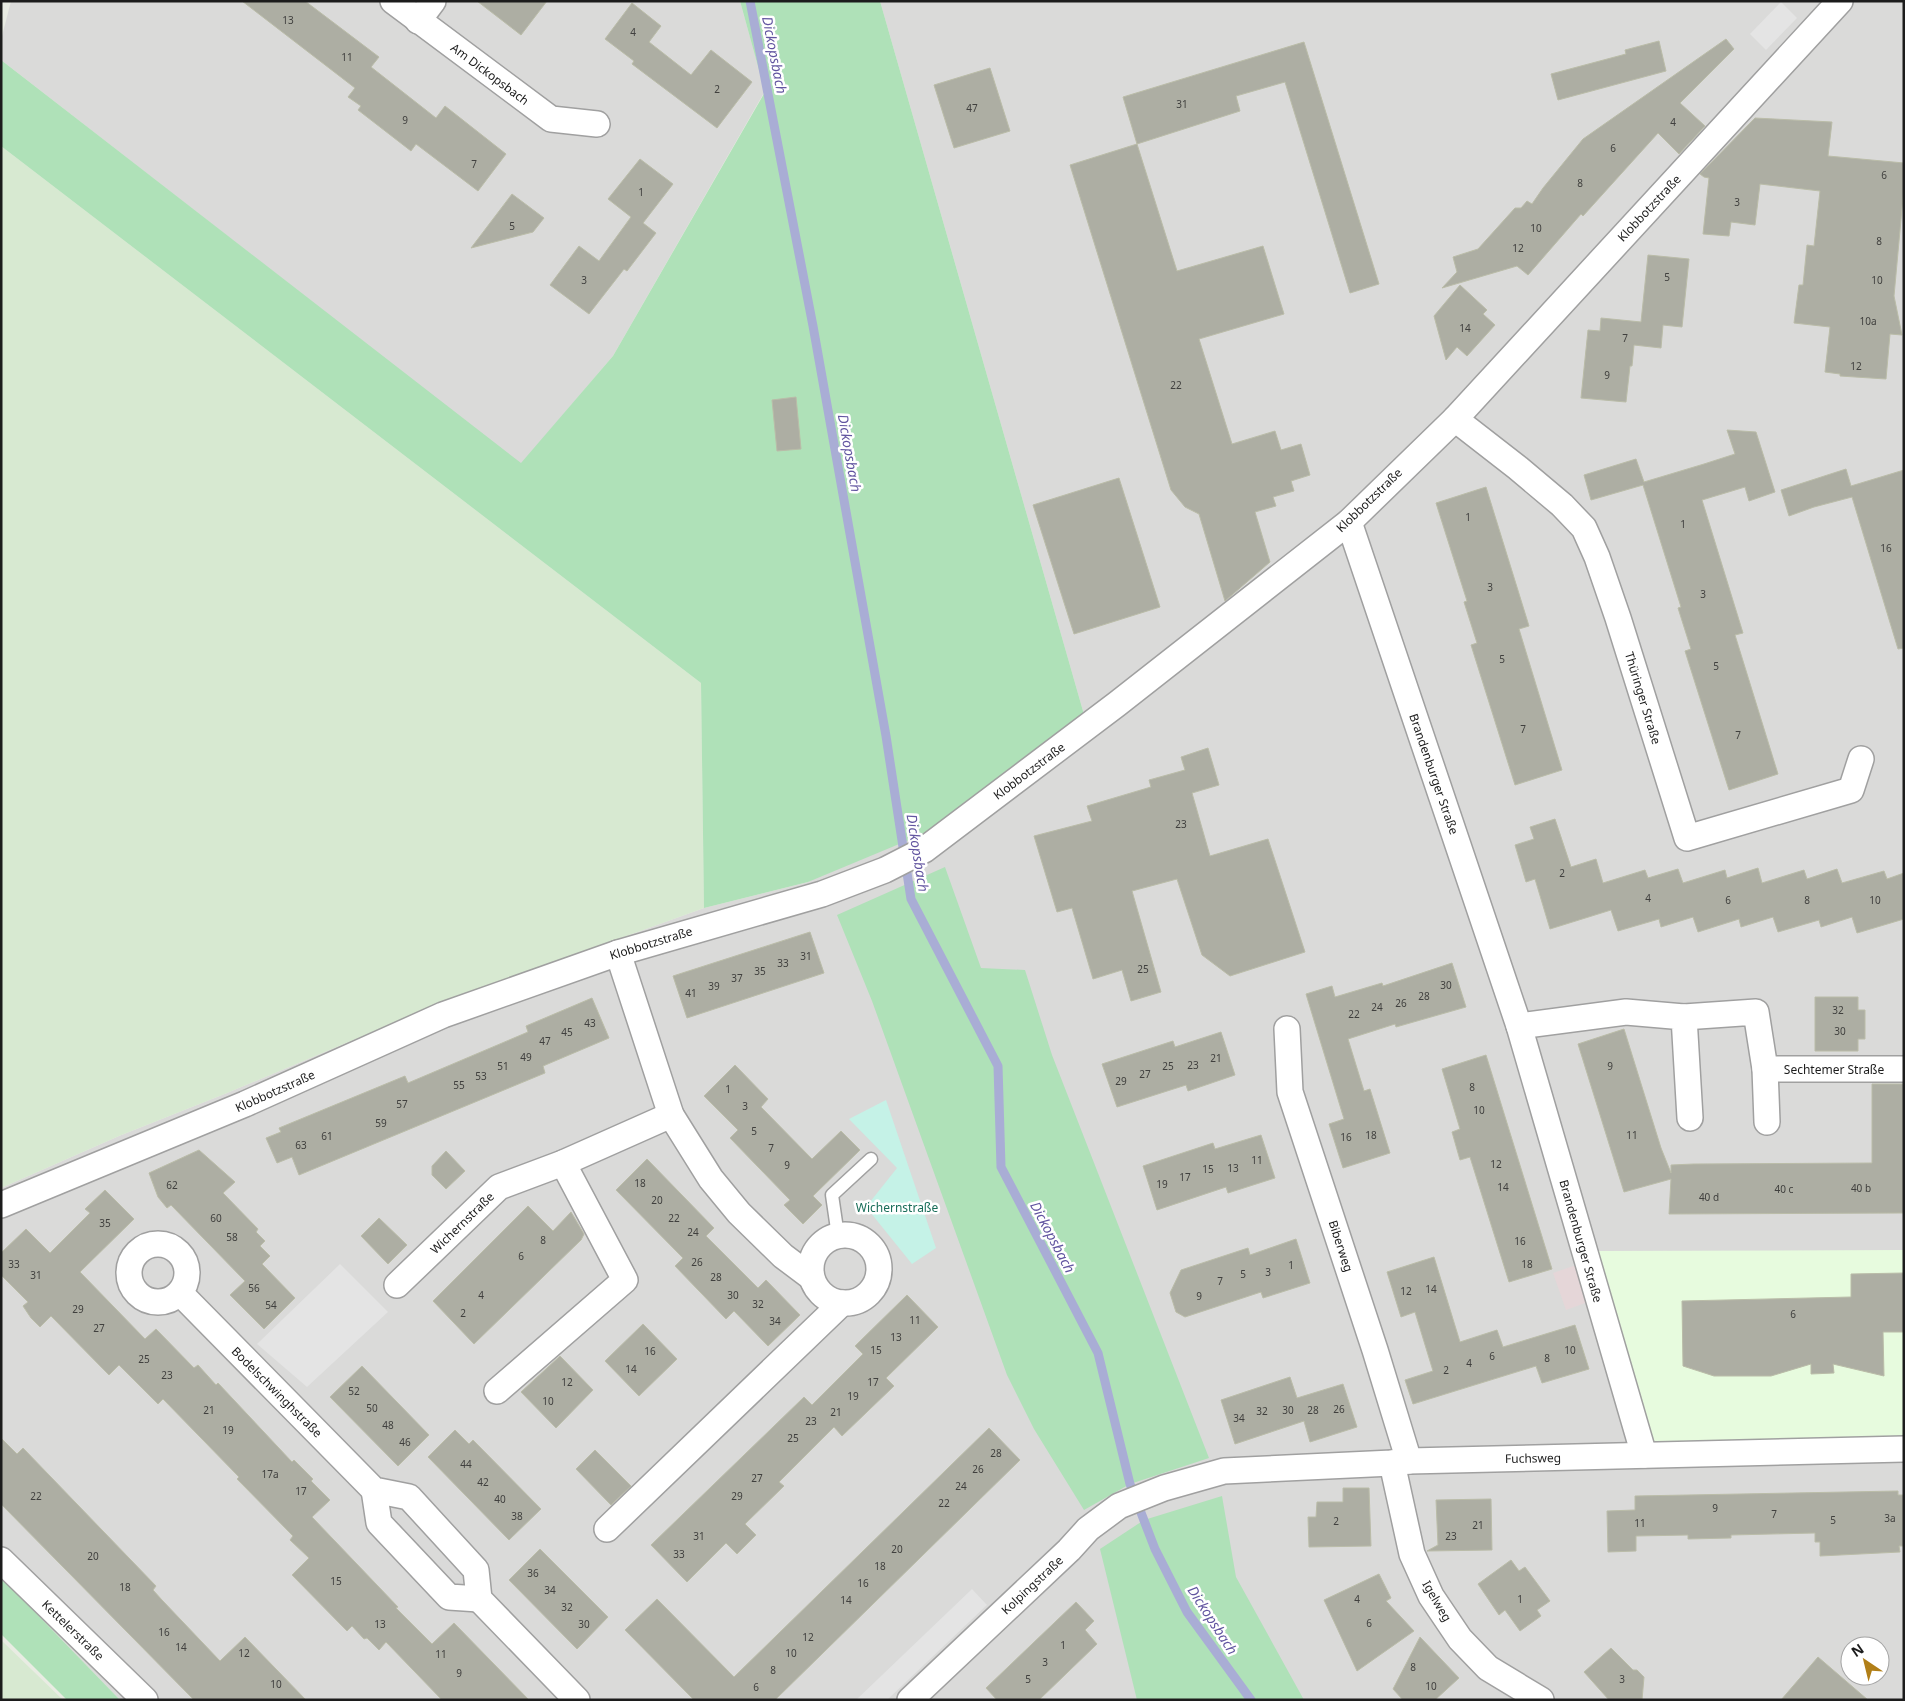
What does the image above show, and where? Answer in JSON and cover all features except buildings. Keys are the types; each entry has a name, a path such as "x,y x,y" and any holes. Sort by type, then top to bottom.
{"street":[{"name":"Am Dickopsbach","path":"393,1 551,119 597,124"},
{"path":"418,21 434,1"},
{"name":"Klobbotzstraße","path":"1,1205 245,1104 443,1016 618,953 822,894 885,870 924,850 1117,704 1349,522 1455,419 1840,1"},
{"name":"Thüringer Straße","path":"1455,419 1518,468 1584,528 1597,557 1618,618 1687,838 1851,790 1861,759"},
{"name":"Brandenburger Straße","path":"1349,522 1519,1026 1644,1456"},
{"path":"618,953 671,1115 711,1179 739,1213 783,1256 811,1276"},
{"path":"1519,1026 1626,1012 1684,1017 1690,1118"},
{"name":"Sechtemer Straße","path":"1684,1017 1756,1012 1765,1069 1767,1122"},
{"name":"Biberweg","path":"1287,1030 1290,1092 1375,1350 1400,1462"},
{"name":"Sechtemer Straße","path":"1765,1069 1904,1069"},
{"name":"Wichernstraße","path":"397,1285 499,1187 563,1163 671,1115"},
{"path":"497,1391 625,1280 563,1163"},
{"path":"838,1236 859,1238 868,1244 878,1262 878,1273 870,1291 862,1298 852,1302 842,1303 831,1300 815,1286 811,1276 811,1265 814,1255 820,1246 828,1239 838,1236"},
{"name":"Bodelschwinghstraße","path":"180,1293 374,1490"},
{"path":"607,1529 842,1303"},
{"name":"Fuchsweg","path":"1164,1488 1224,1471 1400,1462 1904,1450"},
{"name":"Igelweg","path":"1400,1462 1412,1554 1431,1596 1460,1638 1488,1668 1541,1700"},
{"name":"Kolpingstraße","path":"910,1700 1069,1550 1088,1529 1119,1506 1164,1488"},
{"path":"479,1599 449,1597 379,1523 374,1490 409,1497 476,1570 479,1599 576,1700"},
{"name":"Kettelerstraße","path":"1,1560 145,1700"}],"lane":[{"path":"838,1236 832,1195 871,1159"}],"shaded area":[{"path":"11,1 740,1 765,91 613,356 521,464 1,60 1,40"},
{"path":"880,1 1904,1 1904,1700 120,1700 1,1577 1,1188 119,1136 441,1003 704,908 808,882 1085,718"},
{"path":"1781,2 1797,18 1766,50 1750,34"},
{"path":"1,146 701,683 704,908 441,1003 119,1136 1,1188"},
{"path":"1904,1250 1904,1436 1653,1442 1595,1251"},
{"path":"340,1264 388,1312 307,1387 257,1344"},
{"path":"1576,1265 1588,1302 1566,1310 1553,1273"},
{"path":"972,1589 987,1605 887,1700 856,1700"},
{"path":"1,1640 63,1700 1,1700"}],"green space":[{"path":"740,1 880,1 1085,718 928,832 808,882 704,908 701,683 1,146 1,60 521,463 613,356 765,92"},
{"path":"945,867 981,968 1025,970 1052,1055 1209,1458 1130,1484 1084,1510 1034,1429 1007,1375 872,1001 837,915"},
{"name":"Wichernstraße","path":"886,1100 936,1248 912,1264 866,1207 897,1168 849,1119"},
{"path":"1222,1496 1236,1577 1304,1700 1137,1700 1100,1549 1144,1520"},
{"path":"1,1577 120,1700 67,1700 1,1634"}],"waterway":[{"name":"Dickopsbach","path":"750,1 813,326 886,736 911,899 998,1066 1001,1167 1098,1353 1130,1484 1155,1549 1187,1612 1251,1700"}]}
